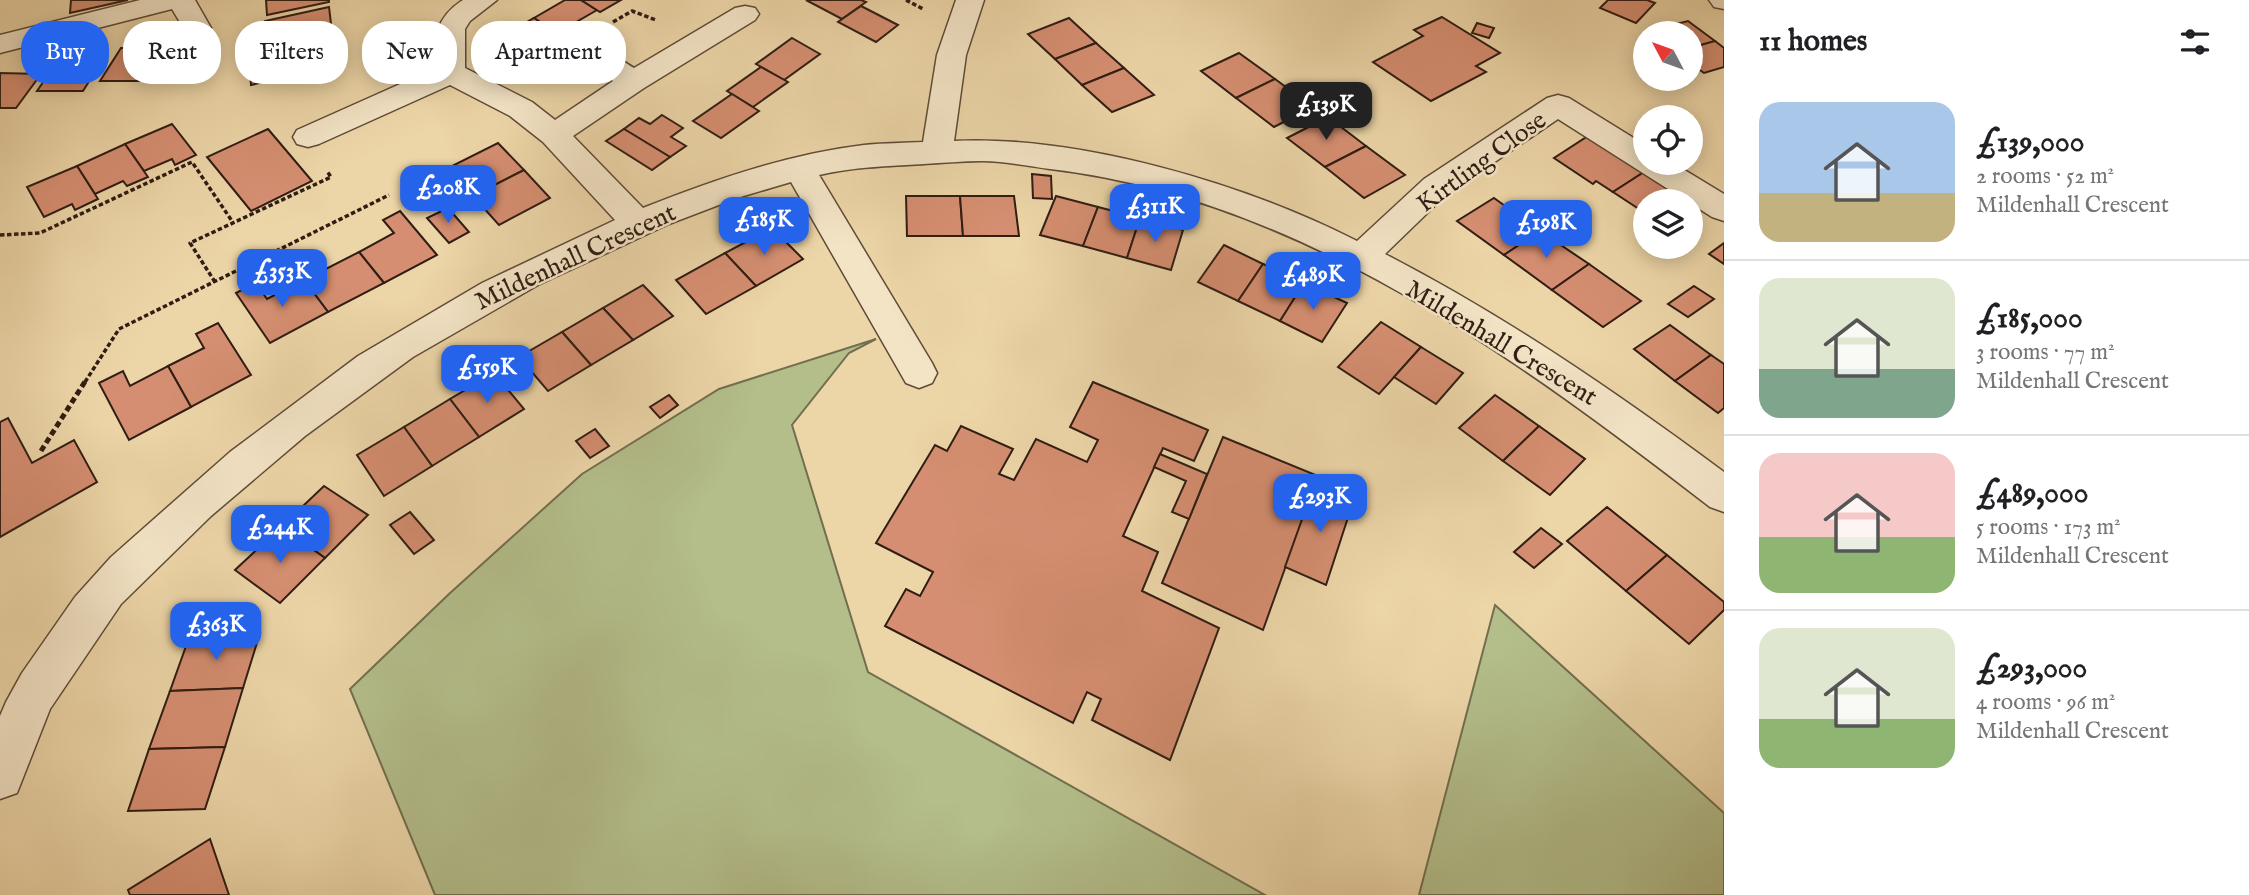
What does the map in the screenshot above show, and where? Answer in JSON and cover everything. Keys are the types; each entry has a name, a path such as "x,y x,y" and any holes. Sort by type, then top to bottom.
{"street":[{"path":"0,44 173,0"},
{"path":"181,0 193,21"},
{"path":"454,21 468,8 483,0"},
{"path":"938,149 946,71 958,28 970,0"},
{"path":"554,135 634,81 696,29 745,14"},
{"path":"457,76 521,108 554,135 636,223"},
{"path":"626,76 634,81"},
{"path":"308,137 426,84"},
{"name":"Kirtling Close","path":"1360,258 1435,187 1558,105 1633,152"},
{"name":"Mildenhall Crescent","path":"0,776 15,698 103,593 194,504 274,437 375,363 467,306 636,223 799,169 864,156 938,149 1013,152 1084,160 1146,174 1223,197 1360,258 1493,330 1562,374 1639,429 1724,495"},
{"path":"799,169 919,373"},
{"path":"1669,175 1724,209"}],"path":[{"path":"215,282 190,243 232,221 331,177 308,137"},
{"path":"0,234 40,233 192,162 232,221"},
{"path":"41,451 119,329 389,195"}],"green space":[{"path":"876,339 849,353 792,425 868,672 1265,895 435,895 350,689 449,594 582,474 719,389"},
{"path":"1495,605 1724,813 1724,895 1419,895"}],"building":[{"path":"71,0 128,0 70,13"},
{"path":"266,0 329,0 329,2 267,15"},
{"path":"565,0 581,0 597,10 578,21 539,21 534,18"},
{"path":"581,0 621,0 600,12"},
{"path":"806,0 861,0 866,2 842,19"},
{"path":"1608,0 1647,0 1655,3 1638,21 1633,22 1600,8"},
{"path":"861,6 898,25 876,42 838,22"},
{"path":"329,7 331,21 265,21"},
{"path":"1442,17 1500,53 1476,66 1486,72 1431,101 1373,62 1423,36 1414,30"},
{"path":"1069,18 1096,43 1055,59 1028,34"},
{"path":"1477,23 1494,28 1489,38 1472,33"},
{"path":"1703,32 1715,41 1703,44"},
{"path":"792,38 820,54 784,80 756,64"},
{"path":"1715,41 1724,48 1724,67 1703,72 1703,44"},
{"path":"1096,43 1124,68 1082,85 1055,59"},
{"path":"123,48 123,81 109,81 109,67"},
{"path":"1239,53 1275,79 1236,98 1201,71"},
{"path":"761,67 788,82 753,107 727,91"},
{"path":"1124,68 1154,95 1112,112 1082,85"},
{"path":"0,73 21,74 21,84 34,84 16,108 0,108"},
{"path":"1275,79 1313,107 1274,127 1236,98"},
{"path":"42,84 87,84 83,91 37,91"},
{"path":"732,94 759,111 721,138 693,121"},
{"path":"662,115 683,128 671,137 686,146 670,157 624,129 639,118 650,124"},
{"path":"1328,117 1366,146 1325,167 1287,138"},
{"path":"172,124 196,155 175,165 172,159 144,171 125,144"},
{"path":"268,129 312,181 251,211 207,157"},
{"path":"624,129 670,157 652,170 606,141"},
{"path":"1588,136 1633,165 1633,175 1639,175 1613,192 1596,181 1593,184 1554,158"},
{"path":"498,143 524,170 473,196 448,168"},
{"path":"125,144 148,177 127,186 123,181 95,194 77,166"},
{"path":"1366,146 1405,175 1364,198 1325,167"},
{"path":"77,166 98,199 75,210 72,204 44,217 27,187"},
{"path":"524,170 550,198 499,225 473,196"},
{"path":"1032,174 1051,176 1052,199 1033,198"},
{"path":"1639,175 1649,175 1671,189 1633,189 1633,205 1613,192"},
{"path":"906,196 960,196 963,236 907,236"},
{"path":"960,196 1014,196 1019,236 963,236"},
{"path":"1056,196 1098,207 1083,246 1040,235"},
{"path":"1494,198 1540,231 1504,255 1457,221"},
{"path":"1098,207 1140,218 1127,258 1083,246"},
{"path":"448,208 469,232 449,243 427,218"},
{"path":"400,211 437,255 384,283 359,252 394,233 383,220"},
{"path":"1140,218 1183,230 1171,270 1127,258"},
{"path":"772,228 803,259 756,286 725,253"},
{"path":"1540,231 1589,264 1552,290 1504,255"},
{"path":"1724,243 1724,264 1709,254"},
{"path":"1224,245 1263,264 1238,301 1198,282"},
{"path":"359,252 384,283 328,312 294,266 314,256 324,270"},
{"path":"725,253 756,286 706,314 676,280"},
{"path":"1263,264 1304,283 1280,321 1238,301"},
{"path":"1589,264 1641,301 1603,327 1552,290"},
{"path":"304,280 328,312 270,343 236,293 256,283 267,299"},
{"path":"1304,283 1347,303 1322,342 1280,321"},
{"path":"643,285 673,316 633,340 603,308"},
{"path":"1694,286 1714,299 1688,317 1668,304"},
{"path":"603,308 633,340 591,365 562,332"},
{"path":"1381,322 1421,347 1379,394 1338,367"},
{"path":"218,323 251,375 191,407 168,366 204,348 196,334"},
{"path":"1670,325 1711,355 1675,381 1634,349"},
{"path":"562,332 591,365 548,391 519,357"},
{"path":"1421,347 1463,373 1436,404 1394,377"},
{"path":"1711,355 1724,364 1724,408 1718,413 1675,381"},
{"path":"168,366 191,407 129,440 99,383 123,371 130,386"},
{"path":"494,373 524,409 479,437 450,399"},
{"path":"1093,382 1208,430 1194,461 1163,448 1123,536 1158,552 1142,591 1219,628 1170,760 1092,720 1101,699 1087,692 1073,723 885,626 906,589 920,596 933,572 876,543 935,445 947,451 961,426 1013,449 999,474 1014,480 1036,439 1087,462 1098,440 1070,427"},
{"path":"669,395 678,405 660,418 650,407"},
{"path":"1495,395 1539,426 1503,461 1459,428"},
{"path":"450,399 479,437 432,466 404,427"},
{"path":"8,418 32,463 74,440 97,482 0,537 0,422"},
{"path":"1539,426 1585,459 1550,495 1503,461"},
{"path":"404,427 432,466 384,496 357,455"},
{"path":"595,429 609,446 590,458 576,441"},
{"path":"1223,437 1318,476 1263,630 1162,583"},
{"path":"1160,454 1207,474 1189,519 1172,512 1186,481 1154,467"},
{"path":"1315,483 1354,499 1326,585 1285,567"},
{"path":"324,486 368,515 325,558 281,527"},
{"path":"1607,507 1667,555 1626,591 1567,541"},
{"path":"410,512 434,540 414,554 390,525"},
{"path":"281,527 325,558 280,603 235,570"},
{"path":"1541,528 1562,544 1534,568 1514,552"},
{"path":"1667,555 1724,602 1724,610 1689,644 1626,591"},
{"path":"260,633 243,688 170,691 190,635"},
{"path":"243,688 225,747 149,749 170,691"},
{"path":"225,747 205,809 128,811 149,749"},
{"path":"210,839 229,895 130,895 128,890"}]}
